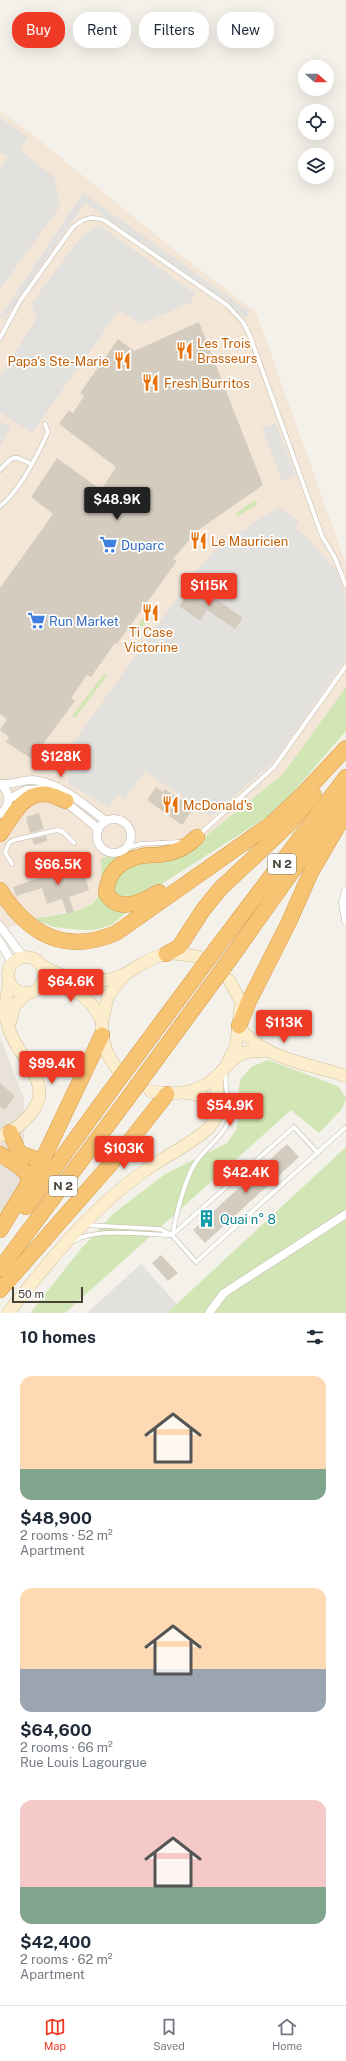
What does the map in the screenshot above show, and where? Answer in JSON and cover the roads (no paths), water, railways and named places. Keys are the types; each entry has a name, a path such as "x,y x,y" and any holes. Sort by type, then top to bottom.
{"highway":[{"path":"0,890 20,918 31,926 54,938 84,942 95,941 116,933 258,834 285,812 346,748"},
{"path":"166,954 179,947 203,910 220,889 288,825 346,758"},
{"name":"N 2","path":"0,1242 216,949 346,777"},
{"path":"0,834 17,810 28,798 45,794 66,801"},
{"name":"N 2","path":"0,1269 230,959 346,796"},
{"path":"239,1026 248,1003 289,922 311,872 346,812"},
{"path":"197,837 182,849 164,854 142,856 127,861 115,869 109,877 106,893 115,903 122,906 145,900 172,884 200,873"},
{"path":"0,1230 42,1161 102,1028"},
{"path":"0,1290 122,1151 167,1094"},
{"path":"5,1134 18,1153 26,1157 42,1161"},
{"path":"0,1154 28,1175 28,1186"}],"main road":[{"path":"102,1028 108,996 124,975 144,962 166,954 182,954 199,957"},
{"path":"5,1134 24,1121 35,1109 39,1100 40,1089 34,1070 20,1051 9,1029 5,1016 9,981 8,973 11,966 16,960 23,957 31,957 42,966 53,972 80,980 96,980 124,975"},
{"path":"9,1029 14,1006 27,993 32,992 41,985 44,979 42,966"},
{"path":"227,1065 236,1046 241,1002 229,980"},
{"path":"9,981 16,990 27,993"},
{"path":"41,985 52,986 81,994 91,1002 102,1028 107,1053 117,1070"},
{"path":"239,1026 247,1037 266,1051 346,1076"},
{"path":"186,1093 203,1086 242,1054 266,1051"},
{"path":"187,1144 211,1135 217,1128 221,1118 222,1107 216,1094 218,1075"},
{"path":"8,1313 81,1225 125,1184 160,1159 187,1144 209,1129 215,1120 216,1112 213,1104 206,1097 186,1093 167,1094 150,1091"}],"street":[{"path":"0,814 5,810 9,799 8,794 1,784 30,780 47,783 63,790 106,821"},
{"path":"9,799 26,790 34,788 51,792 66,801 98,830"},
{"path":"117,819 125,823 130,829 131,836 127,848 116,853 105,851 99,845 97,837 98,830 106,821 117,819"},
{"path":"346,891 343,903 346,920"},
{"path":"0,926 23,957"},
{"path":"0,942 10,958 11,966"},
{"path":"209,1313 224,1294 346,1214"}],"lane":[{"path":"0,338 20,301 73,227 82,220 92,217 104,220 227,305 243,322 250,336 322,536 335,558 346,586"},
{"path":"0,506 8,500 31,464 48,432 45,424"},
{"path":"0,470 13,457 17,456 31,464"},
{"path":"127,848 141,844 190,841 197,837 274,767 346,666"},
{"path":"12,864 5,852 9,843 14,840 56,830 63,832 74,843"},
{"path":"172,1235 175,1216 196,1162 229,1122 230,1111 225,1078 227,1065"},
{"path":"58,1252 80,1237 110,1233 172,1235 294,1127 318,1153"},
{"path":"81,1225 160,1229 172,1235 196,1262 346,1127"}],"place":[{"name":"Les Trois Brasseurs","path":"184,350"},
{"name":"Papa's Ste-Marie","path":"122,361"},
{"name":"Fresh Burritos","path":"151,383"},
{"name":"Le Mauricien","path":"198,541"},
{"name":"Duparc","path":"108,545"},
{"name":"Ti Case Victorine","path":"151,613"},
{"name":"Run Market","path":"36,621"},
{"name":"McDonald's","path":"170,805"},
{"name":"Quai n° 8","path":"207,1219"}]}
